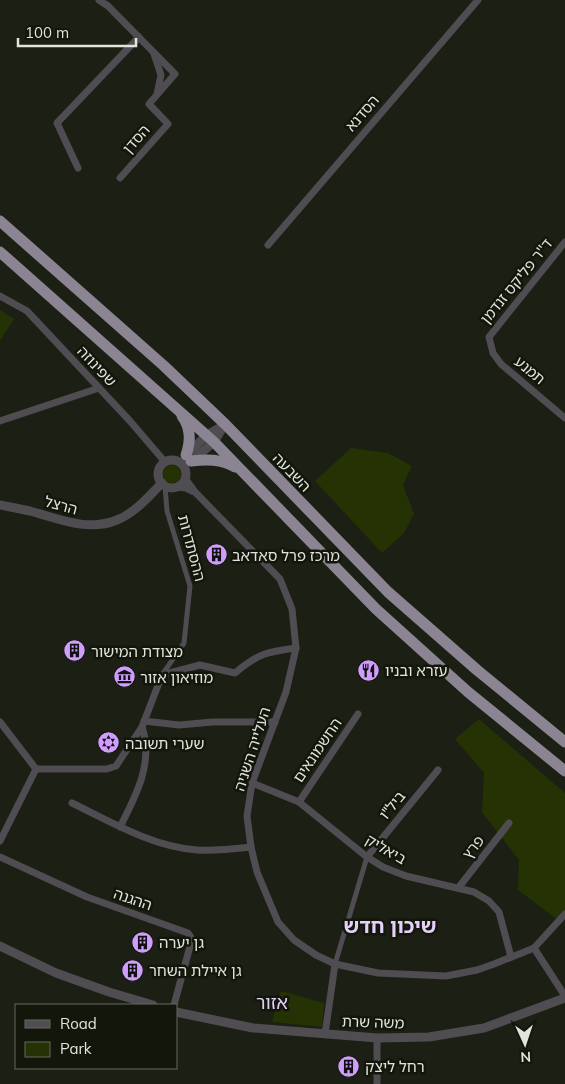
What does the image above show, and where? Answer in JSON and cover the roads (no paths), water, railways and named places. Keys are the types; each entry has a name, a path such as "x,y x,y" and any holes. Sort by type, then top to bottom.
{"highway":[{"name":"השבעה","path":"0,221 164,365 225,424 388,592 477,670 565,742"},
{"path":"0,252 211,438 376,609 468,692 565,771"},
{"path":"164,396 179,413 188,428 190,442 185,461 209,459 224,462 249,477"}],"street":[{"name":"הסדן","path":"100,0 106,3 175,74 150,104 168,124 120,178"},
{"name":"הסדנא","path":"268,244 478,0"},
{"path":"78,168 57,123 139,37"},
{"name":"הסדן","path":"153,51 161,75 157,95"},
{"name":"ד''ר פליקס זנדמן","path":"489,336 565,242"},
{"name":"שפינוזה","path":"0,289 1,296 27,311 165,462"},
{"name":"תמנע","path":"489,336 493,353 501,364 565,418"},
{"path":"0,421 99,388"},
{"path":"195,492 186,488 164,484 158,476 161,465 171,460 185,461 225,424"},
{"path":"176,487 185,478 185,461"},
{"name":"העלייה השניה","path":"185,478 195,492 280,579 292,609 296,648 286,692 252,783 247,816 251,847 257,872 278,922 294,940 316,956 335,964 378,972 446,976 477,970 534,948"},
{"name":"הרצל","path":"0,505 78,525 102,524 118,519 139,506 164,484"},
{"name":"ההסתדרות","path":"36,769 106,769 116,766 143,724 162,675 184,643 190,586 167,511 164,484"},
{"path":"162,675 200,665 235,673 251,659 268,652 296,648"},
{"name":"החשמונאים","path":"298,802 358,714"},
{"path":"0,722 36,769 0,841"},
{"path":"143,724 179,725 212,722 275,722"},
{"name":"ההסתדרות","path":"120,827 138,792 147,740 143,724"},
{"name":"ביל\"ו","path":"367,856 438,770"},
{"name":"ביאליק","path":"252,783 298,802 383,867 406,876 474,892 489,901 499,912 511,957"},
{"path":"72,803 120,827 182,848 224,851 251,847"},
{"name":"פרץ","path":"458,887 509,823"},
{"path":"325,1034 335,964 367,856"},
{"name":"ההגנה","path":"0,857 87,897 188,932 192,939 174,1004"},
{"path":"565,914 534,948 565,997"},
{"path":"0,946 56,973 150,1004"},
{"name":"משה שרת","path":"178,1012 253,1028 377,1038 429,1038 484,1028 565,997"},
{"path":"377,1038 377,1084"}],"place":[{"name":"מרכז פרל סאדאב","path":"216,555"},
{"name":"מצודת המישור","path":"75,651"},
{"name":"עזרא ובניו","path":"369,670"},
{"name":"מוזיאון אזור","path":"124,677"},
{"name":"שערי תשובה","path":"109,743"},
{"name":"גן יערה","path":"143,942"},
{"name":"גן איילת השחר","path":"133,970"},
{"name":"רחל ליצק","path":"349,1066"}],"district":[{"name":"שיכון חדש","path":"390,925"},
{"name":"אזור","path":"272,1002"}]}
